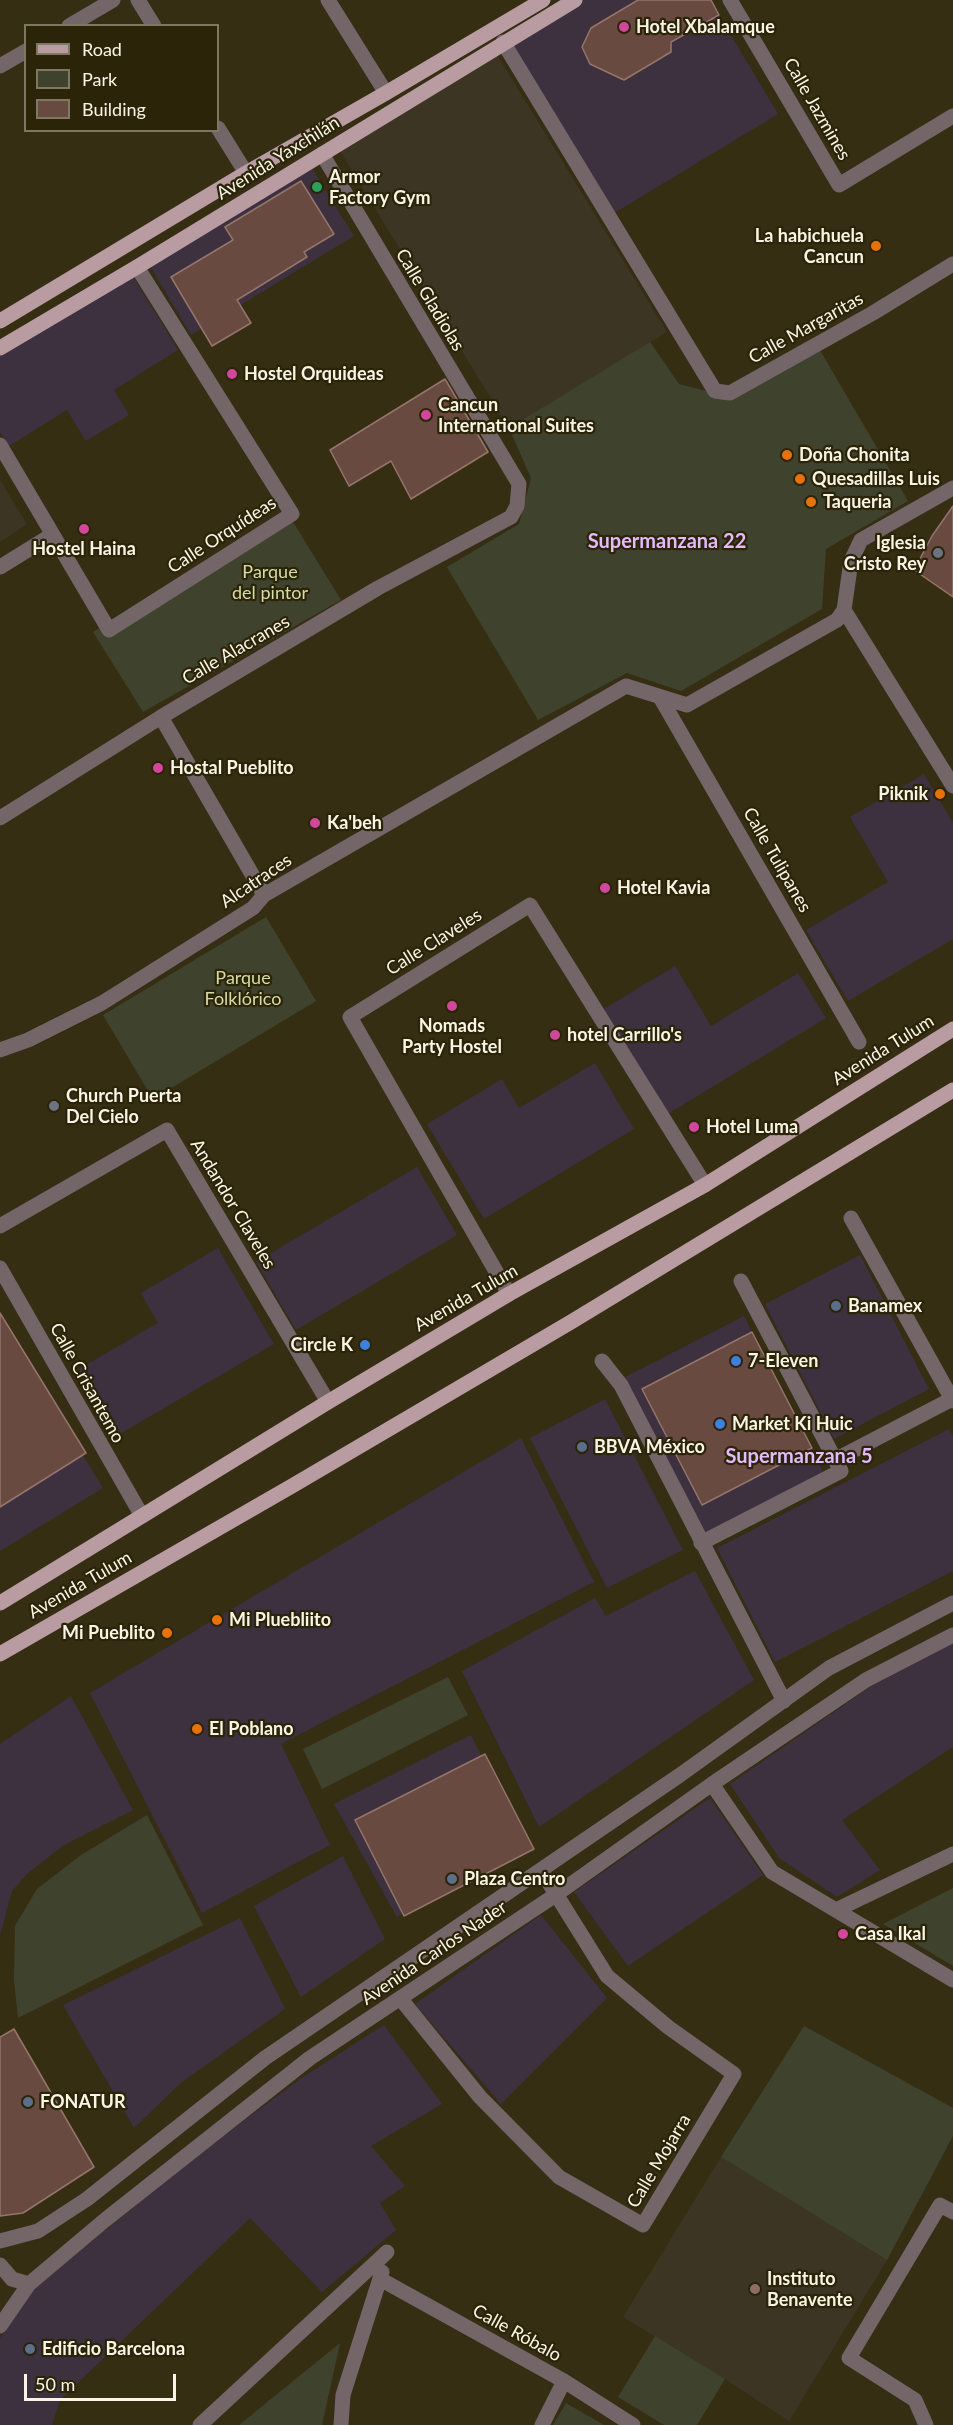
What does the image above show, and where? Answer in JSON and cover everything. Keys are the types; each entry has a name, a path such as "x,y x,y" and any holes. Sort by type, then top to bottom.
{"main road":[{"name":"Avenida Yaxchilán","path":"0,321 246,173 543,0"},
{"name":"Avenida Yaxchilán","path":"0,348 575,0"},
{"name":"Avenida Tulum","path":"0,1603 509,1294 705,1185 953,1029"},
{"name":"Avenida Tulum","path":"0,1654 571,1322 953,1090"}],"street":[{"path":"72,24 113,0"},
{"path":"138,0 153,24"},
{"path":"328,0 386,93"},
{"name":"Calle Jazmines","path":"730,0 839,185 953,116"},
{"name":"Calle Margaritas","path":"503,42 715,391 730,393 873,313 953,264"},
{"path":"0,66 24,52"},
{"path":"219,130 246,173"},
{"name":"Calle Gladiolas","path":"322,154 507,465"},
{"name":"Calle Orquídeas","path":"0,445 109,630 292,514 137,267"},
{"name":"Calle Alacranes","path":"0,818 161,717 378,588 511,517 517,506 519,484 507,465"},
{"path":"953,488 925,506 861,540 851,561 844,610 953,786"},
{"path":"0,567 52,535"},
{"name":"Alcatraces","path":"0,1050 28,1040 102,1003 254,908 264,895 626,687 687,705 837,620 844,610"},
{"name":"Calle Tulipanes","path":"660,697 859,1042"},
{"path":"161,717 264,895"},
{"name":"Calle Claveles","path":"509,1294 350,1017 530,905 705,1185"},
{"name":"Andandor Claveles","path":"0,1226 167,1130 328,1402"},
{"path":"834,1460 952,1400 851,1218"},
{"name":"Calle Crisantemo","path":"0,1268 142,1516"},
{"path":"701,1543 841,1471 741,1281"},
{"path":"602,1361 621,1385 784,1701"},
{"name":"Avenida Carlos Nader","path":"0,2241 38,2231 87,2199 265,2058 542,1870 830,1668 953,1603"},
{"name":"Avenida Carlos Nader","path":"0,2326 29,2284 105,2220 310,2058 557,1894 712,1784 866,1680 953,1635"},
{"path":"712,1784 772,1872 953,1980"},
{"path":"836,1910 953,1854"},
{"name":"Calle Mojarra","path":"400,1998 480,2097 559,2177 643,2225 734,2074 668,2027 606,1976 542,1870"},
{"path":"926,2425 915,2400 849,2358 940,2205 953,2212"},
{"path":"200,2425 387,2252 343,2395 341,2425"},
{"path":"0,2265 12,2279 29,2284"},
{"name":"Calle Róbalo","path":"380,2279 564,2381 633,2425"},
{"path":"542,2425 564,2381"}],"shaded area":[{"path":"576,0 710,0 778,114 606,218 502,45"},
{"path":"491,45 667,332 509,428 334,141"},
{"path":"305,157 354,236 191,335 144,256"},
{"path":"129,270 178,350 114,390 129,415 86,441 67,410 9,446 0,432 0,349"},
{"path":"0,480 27,524 0,542"},
{"path":"924,774 953,823 953,939 848,1001 806,930 888,882 850,817"},
{"path":"675,966 711,1026 798,973 826,1018 666,1115 602,1010"},
{"path":"595,1063 634,1129 484,1219 427,1124 502,1079 519,1108"},
{"path":"417,1167 457,1235 296,1330 256,1262"},
{"path":"218,1248 274,1344 118,1435 79,1369 158,1323 141,1293"},
{"path":"860,1255 929,1389 834,1439 765,1304"},
{"path":"744,1316 824,1474 706,1534 625,1377"},
{"path":"0,1320 103,1488 0,1551"},
{"path":"605,1399 683,1550 607,1588 530,1438"},
{"path":"949,1429 953,1436 953,1571 775,1662 717,1548"},
{"path":"521,1438 594,1582 281,1744 330,1845 202,1913 90,1693"},
{"path":"695,1571 754,1680 539,1827 462,1671 595,1598 606,1616"},
{"path":"953,1643 953,1747 842,1820 880,1870 837,1897 779,1858 730,1784 870,1687"},
{"path":"71,1696 133,1810 64,1845 28,1873 12,1891 0,1936 0,1744"},
{"path":"471,1735 521,1836 397,1917 334,1804"},
{"path":"710,1798 763,1875 628,1966 574,1892"},
{"path":"343,1856 385,1939 301,1997 254,1906"},
{"path":"541,1915 607,1998 501,2104 415,2004"},
{"path":"240,1918 285,2009 182,2082 134,2128 63,2005"},
{"path":"384,2025 442,2104 371,2146 405,2186 380,2203 396,2230 322,2292 250,2218 60,2400 52,2425 0,2425 0,2338 36,2287 195,2157 303,2077"},
{"name":"Instituto Benavente","path":"721,2157 887,2260 789,2421 623,2317"}],"green space":[{"path":"813,338 908,501 826,549 822,609 681,691 627,673 538,720 447,567 519,524 531,478 509,428 650,342 679,384 714,393"},
{"name":"Parque del pintor","path":"287,512 341,600 143,712 93,632"},
{"name":"Parque Folklórico","path":"266,917 316,1001 153,1099 103,1015"},
{"path":"448,1677 468,1715 322,1789 303,1749"},
{"path":"147,1815 203,1925 18,2018 14,1980 15,1926 37,1889 81,1855"},
{"path":"953,1888 953,1966 883,1924"},
{"path":"804,2026 953,2108 953,2136 887,2260 721,2157"},
{"path":"655,2336 725,2379 697,2425 664,2425 618,2397"},
{"path":"340,2343 322,2425 239,2425"},
{"path":"566,2403 604,2425 553,2425"}],"building":[{"path":"638,0 711,0 719,15 671,42 671,52 624,80 590,64 582,47 591,28"},
{"path":"301,181 334,234 304,252 307,257 237,300 251,323 212,346 171,277 233,240 225,227"},
{"name":"Cancun International Suites","path":"445,379 488,452 411,499 391,461 349,486 330,450"},
{"name":"Iglesia Cristo Rey","path":"953,506 953,597 914,570 932,536"},
{"path":"0,1313 86,1453 0,1507"},
{"path":"752,1332 812,1448 702,1505 642,1389"},
{"path":"485,1754 534,1849 404,1916 355,1820"},
{"name":"FONATUR","path":"14,2029 94,2167 23,2213 0,2216 0,2037"}],"place":[{"name":"Hotel Xbalamque","path":"624,27"},
{"name":"Armor Factory Gym","path":"317,187"},
{"name":"La habichuela Cancun","path":"876,246"},
{"name":"Hostel Orquideas","path":"232,374"},
{"name":"Cancun International Suites","path":"426,415"},
{"name":"Doña Chonita","path":"787,455"},
{"name":"Quesadillas Luis","path":"800,479"},
{"name":"Taqueria","path":"811,502"},
{"name":"Hostel Haina","path":"84,529"},
{"name":"Iglesia Cristo Rey","path":"938,553"},
{"name":"Hostal Pueblito","path":"158,768"},
{"name":"Piknik","path":"940,794"},
{"name":"Ka'beh","path":"315,823"},
{"name":"Hotel Kavia","path":"605,888"},
{"name":"Nomads Party Hostel","path":"452,1006"},
{"name":"hotel Carrillo's","path":"555,1035"},
{"name":"Church Puerta Del Cielo","path":"54,1106"},
{"name":"Hotel Luma","path":"694,1127"},
{"name":"Banamex","path":"836,1306"},
{"name":"Circle K","path":"365,1345"},
{"name":"7-Eleven","path":"736,1361"},
{"name":"Market Ki Huic","path":"720,1424"},
{"name":"BBVA México","path":"582,1447"},
{"name":"Mi Pluebliito","path":"217,1620"},
{"name":"Mi Pueblito","path":"167,1633"},
{"name":"El Poblano","path":"197,1729"},
{"name":"Plaza Centro","path":"452,1879"},
{"name":"Casa Ikal","path":"843,1934"},
{"name":"FONATUR","path":"28,2102"},
{"name":"Instituto Benavente","path":"755,2289"},
{"name":"Edificio Barcelona","path":"30,2349"}],"district":[{"name":"Supermanzana 22","path":"667,542"},
{"name":"Supermanzana 5","path":"799,1457"}]}
